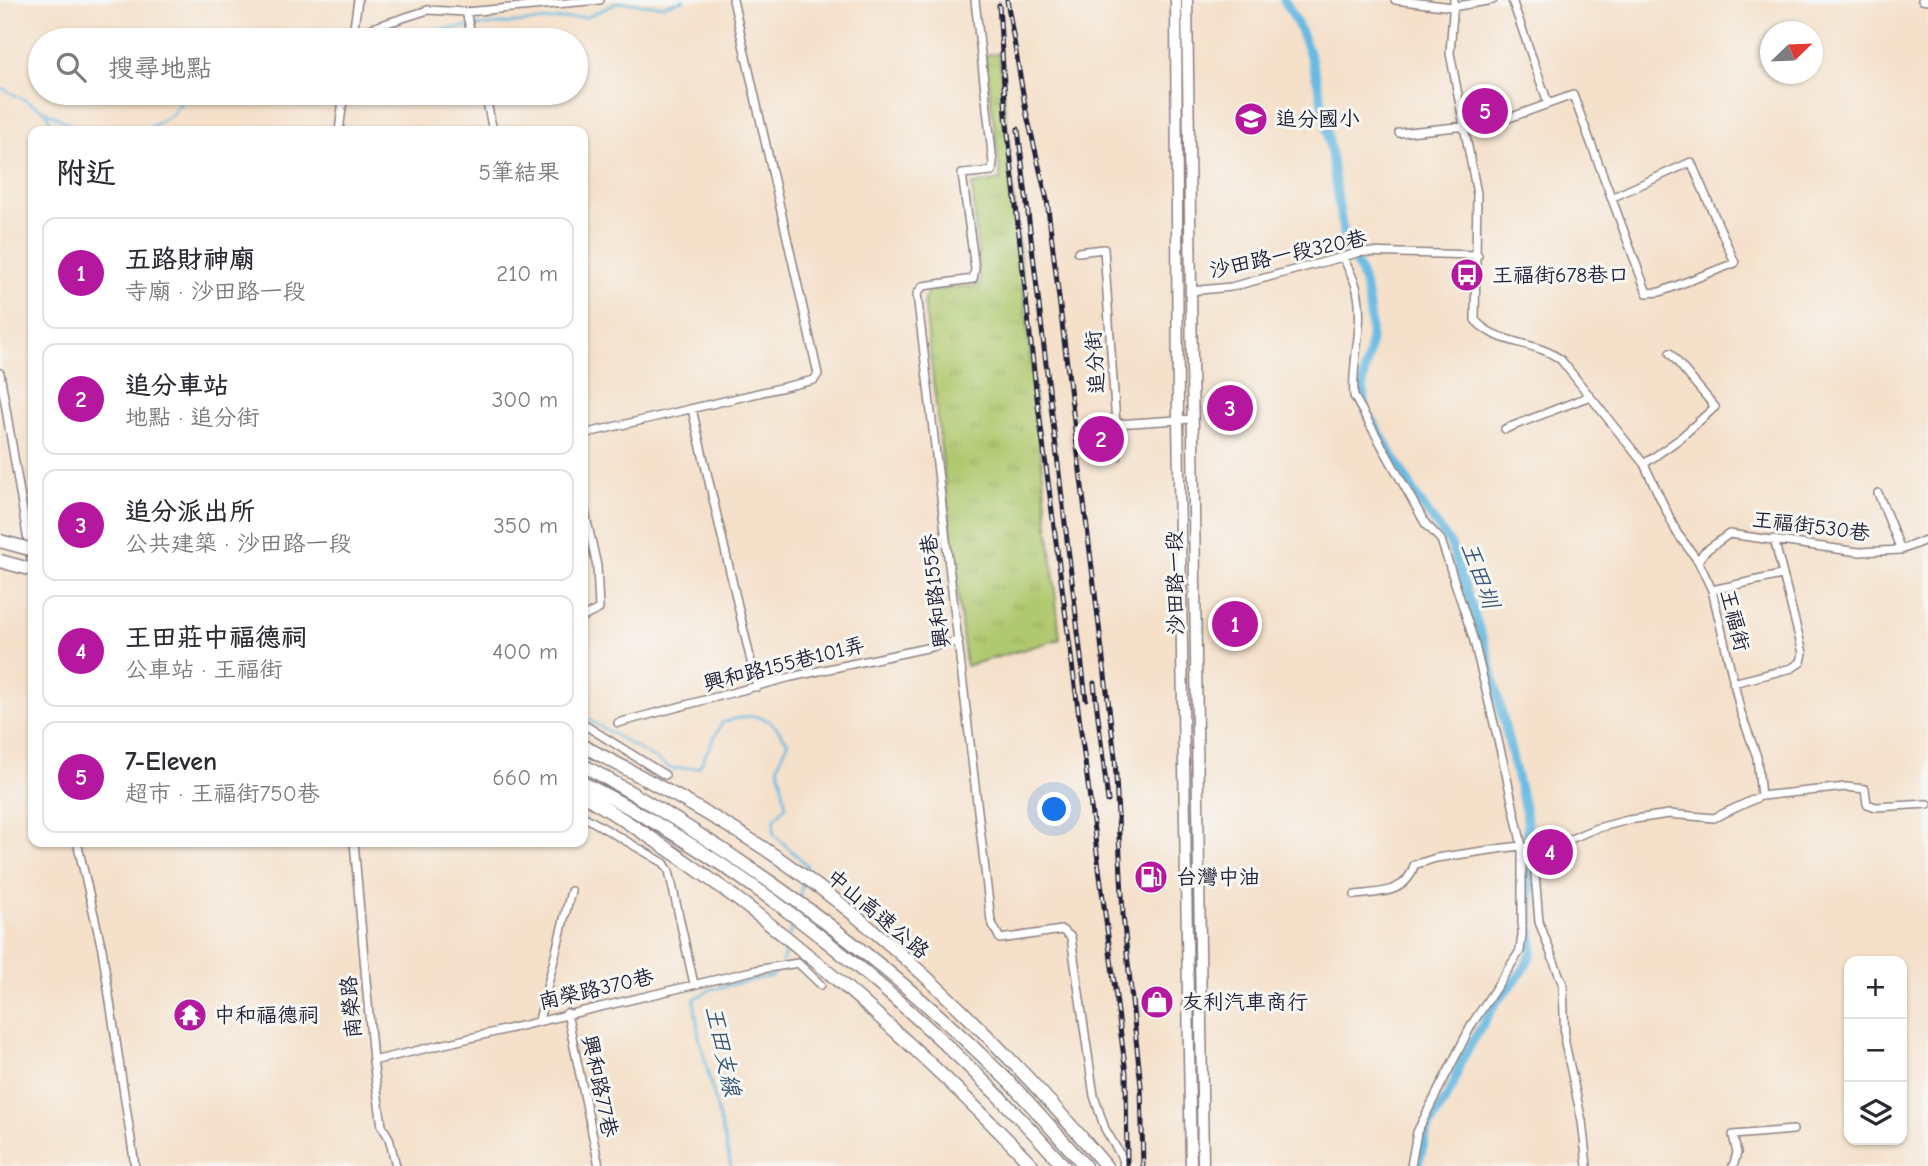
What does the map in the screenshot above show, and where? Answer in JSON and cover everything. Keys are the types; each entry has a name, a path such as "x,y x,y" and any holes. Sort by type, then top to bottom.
{"highway":[{"path":"0,541 28,549"},
{"path":"0,561 28,569"},
{"name":"中山高速公路","path":"588,749 692,804 761,847 874,932 1007,1058 1106,1166"},
{"name":"中山高速公路","path":"588,768 662,809 727,851 790,894 868,955 925,1003 1004,1077 1085,1166"},
{"path":"588,785 682,839 764,894 833,949 990,1086 1064,1166"},
{"path":"588,798 696,867 788,940 934,1068 1033,1166"}],"main road":[{"name":"沙田路一段","path":"1176,0 1192,419 1203,1166"},
{"name":"沙田路一段","path":"1187,0 1178,420 1191,1166"}],"street":[{"path":"354,28 358,0"},
{"path":"378,28 428,10 466,12 600,0"},
{"path":"588,433 814,380 818,374 733,0"},
{"name":"興和路155巷","path":"975,0 993,163 992,172 962,174 975,269 973,279 923,286 917,295 992,928 1000,939 1062,930 1071,937 1094,1096 1105,1129 1124,1160 1124,1166"},
{"path":"1395,0 1453,4 1493,0"},
{"path":"1512,0 1548,103"},
{"path":"1922,0 1928,1"},
{"name":"王福街","path":"1453,4 1450,52 1477,194 1475,320 1483,330 1500,338 1550,351 1644,464 1677,533 1698,561 1712,590 1733,683 1757,757 1761,796"},
{"path":"466,12 470,28"},
{"path":"1398,133 1464,124 1495,123 1573,95 1611,198 1647,293 1660,292 1735,263 1691,162 1611,198"},
{"path":"340,126 342,105"},
{"path":"488,105 492,126"},
{"name":"追分街","path":"1078,252 1104,249 1116,424"},
{"name":"沙田路一段320巷","path":"1189,292 1231,287 1361,253 1478,255"},
{"path":"1344,259 1357,289 1360,320 1352,376 1354,396 1425,523 1441,540 1474,641 1522,846 1520,951 1465,1036 1417,1132 1411,1166"},
{"path":"1644,464 1678,440 1715,407 1670,353"},
{"path":"0,373 28,539"},
{"path":"1505,429 1590,396"},
{"path":"692,409 757,687"},
{"path":"1118,456 1116,424 1192,419"},
{"path":"1878,493 1901,550"},
{"path":"24,514 28,515"},
{"path":"588,530 599,590 599,609 588,614"},
{"name":"王福街530巷","path":"1698,561 1704,552 1730,534 1859,552 1901,550 1928,540"},
{"path":"1733,683 1792,668 1801,662 1802,653 1774,539"},
{"path":"1712,590 1782,575"},
{"name":"興和路155巷101弄","path":"618,723 757,687 959,641"},
{"path":"588,727 665,775"},
{"path":"1355,895 1398,888 1412,873 1414,865 1436,858 1522,846 1538,853 1594,830 1628,820 1669,814 1714,818 1761,796 1846,788 1865,789 1867,804 1877,807 1928,804"},
{"path":"588,819 664,863 669,871 694,984"},
{"path":"78,847 102,949 135,1166"},
{"name":"南榮路","path":"354,847 373,1061 382,1126 390,1138 396,1166"},
{"path":"1538,853 1535,874 1539,922 1563,985 1565,1043 1582,1121 1587,1166"},
{"path":"539,1020 563,933 570,891"},
{"name":"南榮路370巷","path":"373,1061 567,1013 798,963 821,985"},
{"name":"興和路77巷","path":"567,1013 599,1166"},
{"path":"1733,1166 1737,1153 1733,1135 1793,1130"}],"green space":[{"path":"999,53 1060,639 966,666 924,301 928,291 980,285 972,185 1001,180 985,55"}],"waterway":[{"path":"453,28 587,17 619,2 662,6 684,0"},
{"name":"王田圳","path":"1284,0 1310,55 1324,114 1345,240 1361,274 1367,296 1371,330 1363,380 1366,410 1418,499 1451,545 1487,652 1527,818 1532,952 1523,971 1496,1002 1460,1063 1453,1086 1427,1131 1418,1166"},
{"path":"0,87 28,102"},
{"path":"34,105 74,126"},
{"path":"152,126 172,115 179,105"},
{"name":"王田支線","path":"46,112 52,126"},
{"name":"王田支線","path":"588,719 672,769 699,767 722,723 752,716 767,720 788,743 778,765 786,806 774,819 774,835 807,865 805,871"},
{"name":"王田支線","path":"799,898 803,881"},
{"name":"王田支線","path":"789,936 793,922"},
{"name":"王田支線","path":"782,962 787,946"},
{"name":"王田支線","path":"731,1166 699,1036 694,999 712,989 772,976 778,968"}],"railway":[{"path":"1007,0 1026,111 1047,200 1115,757 1123,915 1141,1086 1143,1166"},
{"path":"999,5 1006,115 1036,390 1126,1073 1127,1166"},
{"path":"1018,129 1086,699"},
{"path":"1094,683 1108,801"}],"place":[{"name":"7-Eleven","path":"1485,111"},
{"name":"追分國小","path":"1251,119"},
{"name":"王福街678巷口","path":"1467,275"},
{"name":"追分派出所","path":"1230,408"},
{"name":"追分車站","path":"1101,439"},
{"name":"五路財神廟","path":"1235,624"},
{"name":"王田莊中福德祠","path":"1550,852"},
{"name":"台灣中油","path":"1151,877"},
{"name":"友利汽車商行","path":"1157,1002"},
{"name":"中和福德祠","path":"190,1015"}]}
